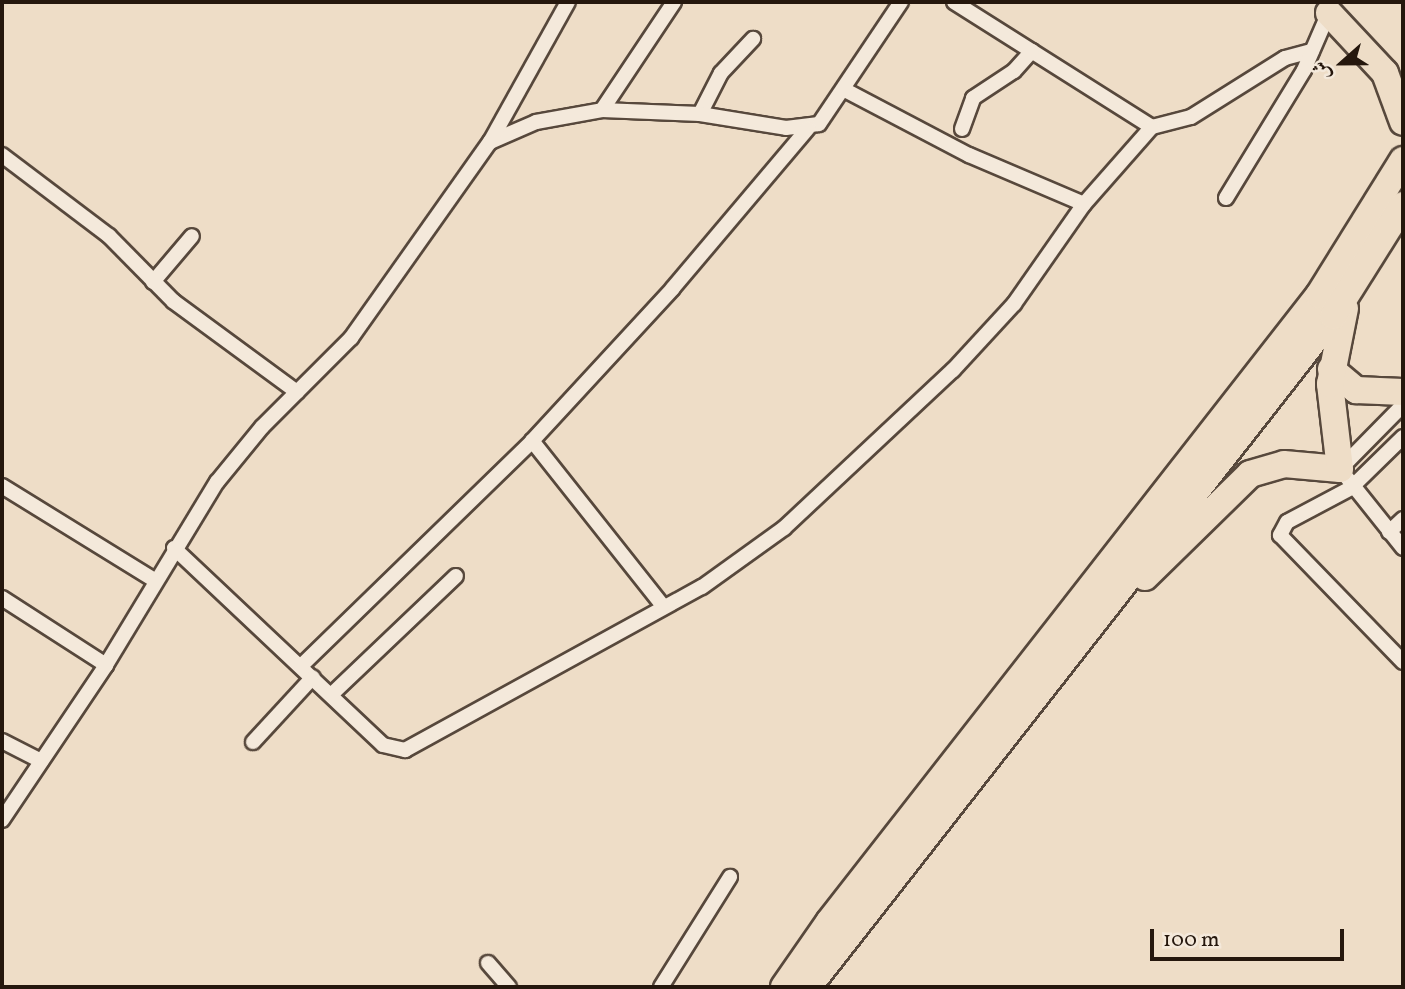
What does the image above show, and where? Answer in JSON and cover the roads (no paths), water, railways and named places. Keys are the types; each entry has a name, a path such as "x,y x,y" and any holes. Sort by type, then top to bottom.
{"highway":[{"path":"1331,8 1385,73 1403,122"},
{"path":"784,987 829,922 1319,295 1403,160"},
{"path":"808,987 879,900 1075,642 1351,288 1403,205"},
{"path":"1075,642 1250,474 1284,464 1345,479 1331,369 1351,288"},
{"path":"1331,369 1356,390 1403,393"},
{"path":"824,987 879,900"},
{"path":"771,987 829,922"}],"street":[{"path":"2,820 106,665 154,580 217,482 297,392 351,338 490,142 568,2"},
{"path":"602,110 674,2"},
{"path":"301,666 532,441 673,288 808,128 827,117 901,2"},
{"path":"954,2 1152,127"},
{"path":"1226,198 1312,51 1331,8"},
{"path":"700,114 721,73 753,38"},
{"path":"962,129 973,98 1014,71 1032,51"},
{"path":"174,548 332,694 383,745 397,752 663,606 757,551 953,370 1013,304 1084,204 1152,127 1200,113 1285,58 1312,51"},
{"path":"845,90 969,155 1084,204"},
{"path":"490,142 536,122 602,110 700,114 808,128"},
{"path":"2,155 109,236 153,282 297,392"},
{"path":"153,282 192,236"},
{"path":"1345,479 1403,405"},
{"path":"1403,437 1287,522 1281,540 1403,662"},
{"path":"532,441 663,606"},
{"path":"1345,479 1403,548"},
{"path":"2,486 154,580"},
{"path":"1389,531 1403,519"},
{"path":"332,694 456,576"},
{"path":"2,598 106,665"},
{"path":"253,742 313,677"},
{"path":"2,741 41,761"},
{"path":"661,987 730,877"},
{"path":"488,963 509,987"}]}
